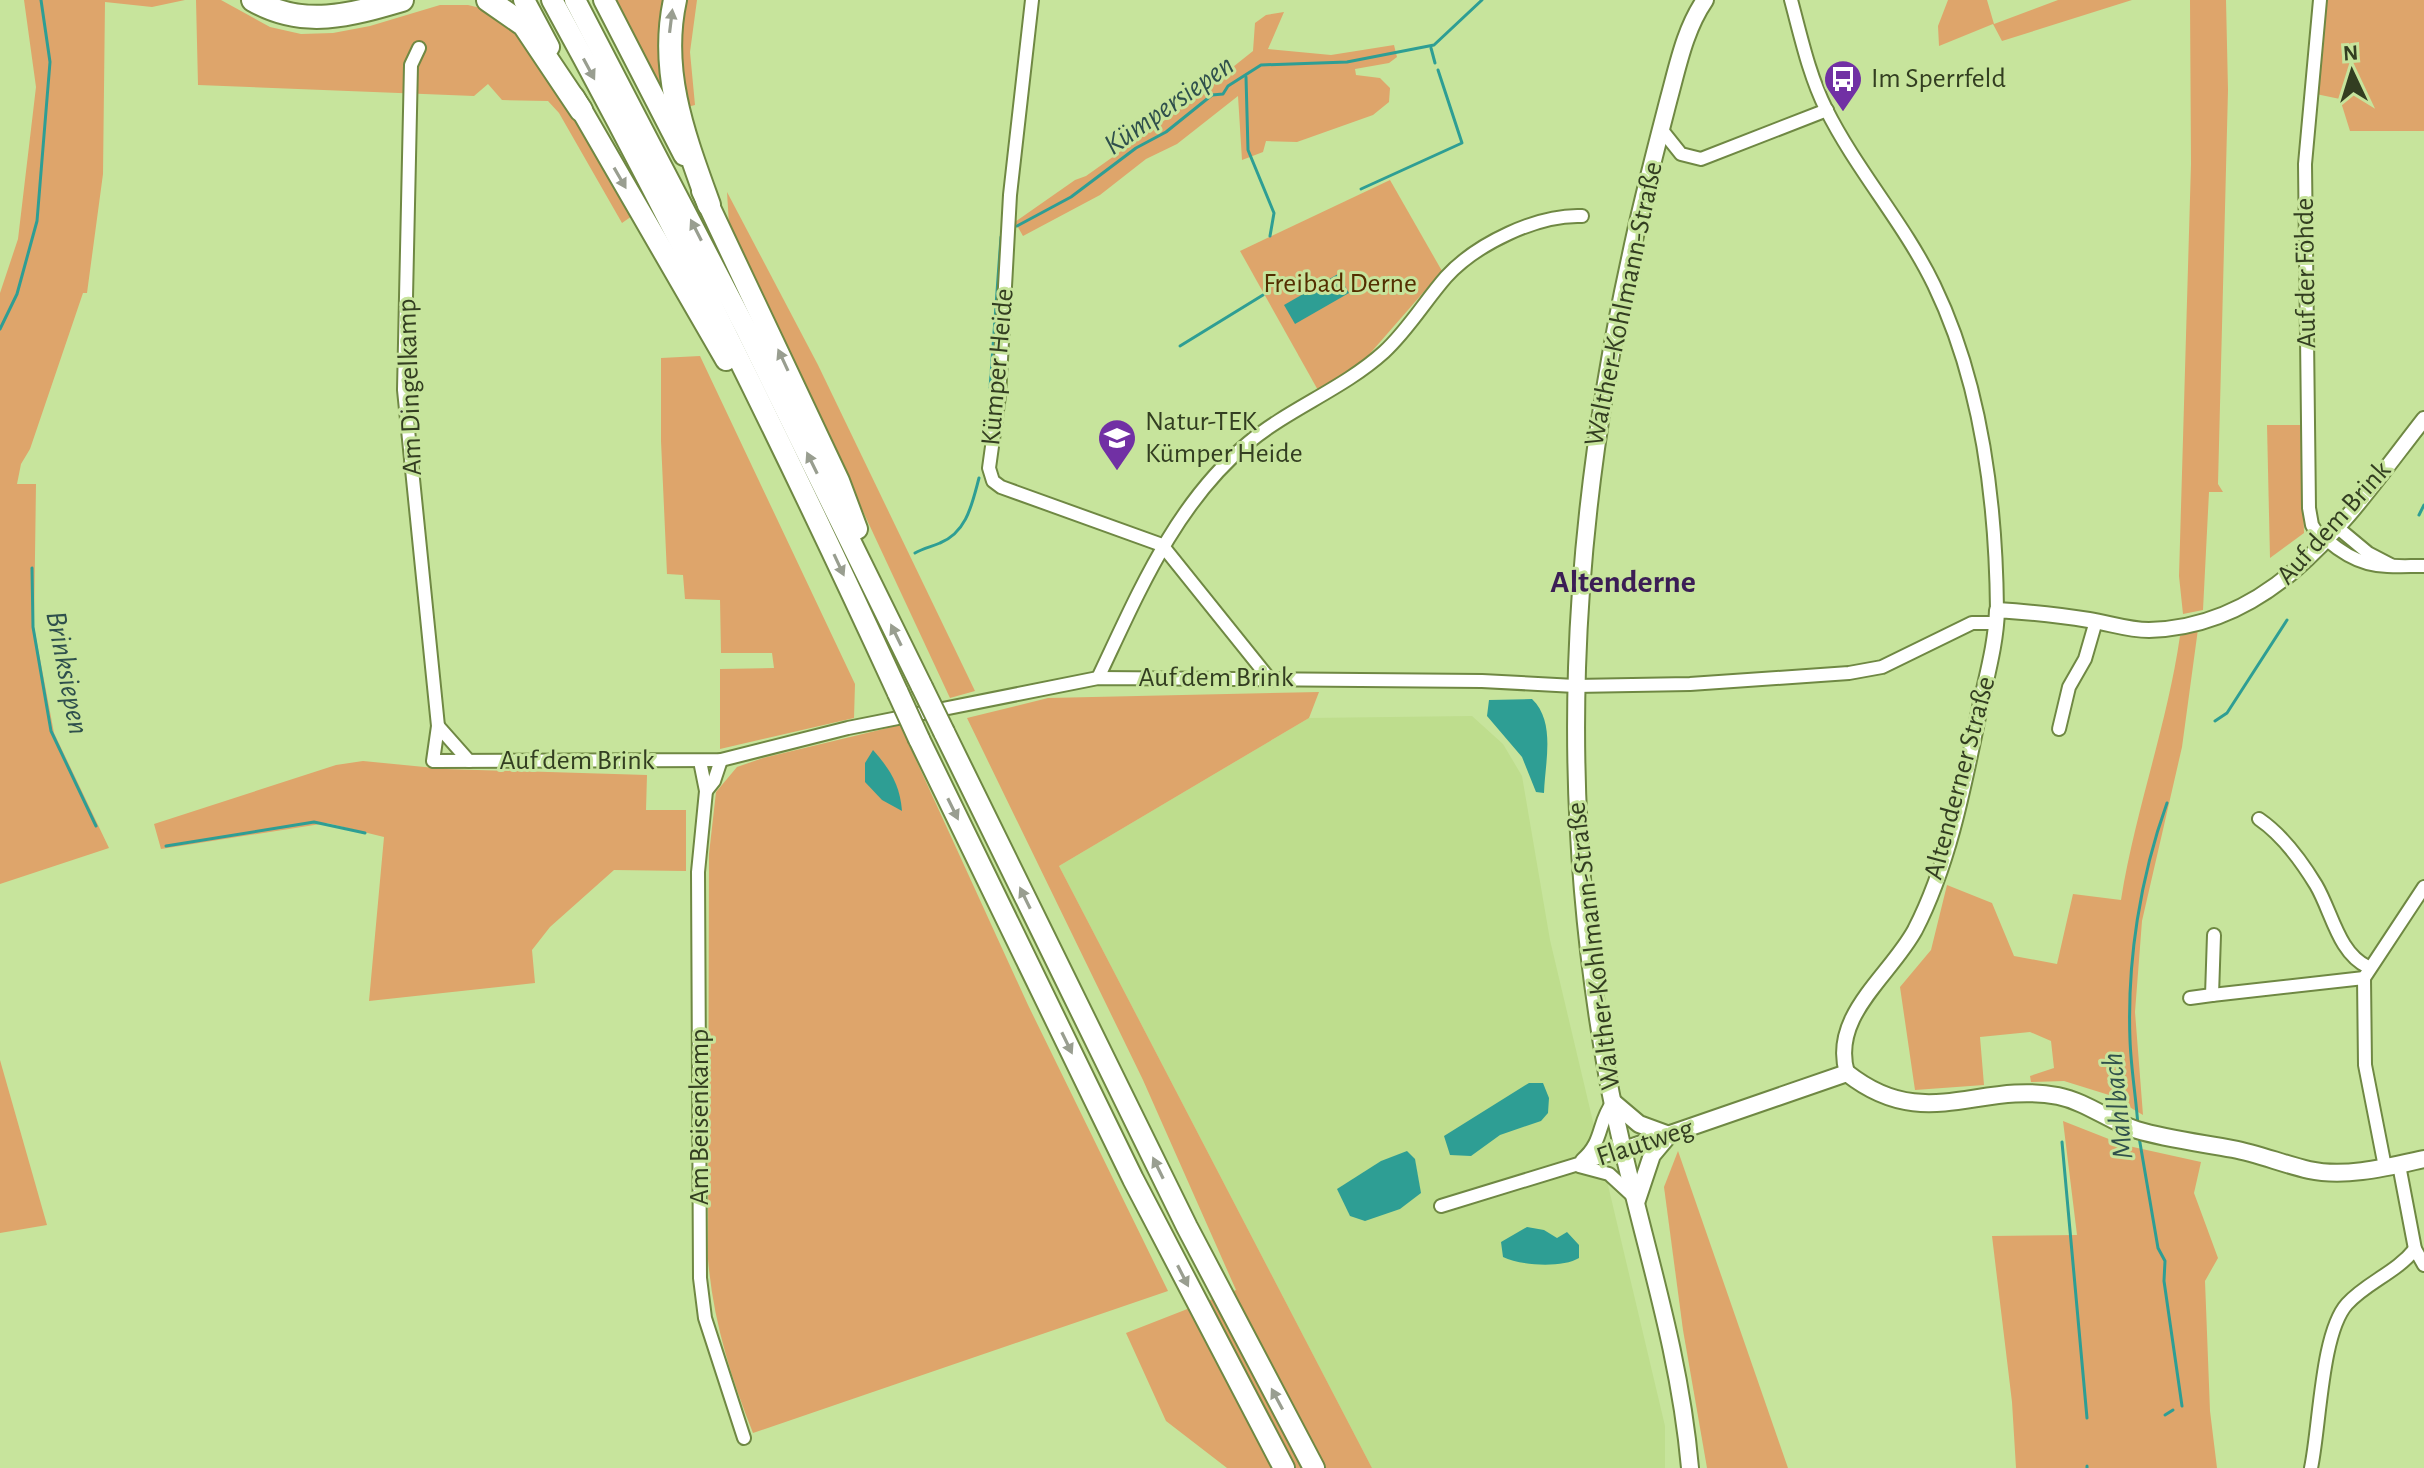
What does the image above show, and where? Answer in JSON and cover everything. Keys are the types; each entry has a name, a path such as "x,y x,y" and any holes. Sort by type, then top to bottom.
{"highway":[{"path":"253,0 274,10 315,18 355,14 402,0"},
{"path":"295,0 325,4 349,0"},
{"path":"488,0 524,25 581,110"},
{"path":"524,0 581,110 705,327 768,419"},
{"path":"552,0 687,255 1133,1179 1284,1468"},
{"path":"575,0 727,292 1187,1227 1314,1468"},
{"path":"604,0 709,205 839,481 856,525 871,583"},
{"path":"675,0 669,38 676,106 709,205"}],"main road":[{"name":"Walther-Kohlmann-Straße","path":"1690,1468 1678,1369 1613,1102 1582,892 1576,793 1575,686 1579,581 1593,456 1614,329 1661,129 1691,27 1705,0"},
{"path":"1847,1073 1868,1088 1918,1105 2048,1095 2088,1105 2134,1129 2257,1154 2311,1171 2392,1166 2424,1159"},
{"name":"Flautweg","path":"1624,1150 1847,1073"},
{"path":"1613,1102 1639,1124 1669,1135 1652,1155 1637,1200"}],"street":[{"name":"Kümper Heide","path":"1032,0 1010,195 999,396 989,468 993,481 1001,487 1162,545"},
{"name":"Altenderner Straße","path":"1791,0 1812,77 1827,110 1917,253 1953,331 1968,375 1983,451 1997,616 1966,771 1934,883 1915,930 1849,1024 1842,1053 1847,1073"},
{"name":"Auf der Föhde","path":"2320,0 2305,164 2309,508 2312,525 2325,542"},
{"name":"Am Dingelkamp","path":"419,48 411,65 404,390 438,726 433,761"},
{"path":"1661,129 1681,154 1701,159 1827,110"},
{"path":"1098,678 1162,545 1229,460 1267,429 1371,364 1448,275 1474,254 1560,215 1582,216"},
{"name":"Auf dem Brink","path":"433,761 721,760 848,728 1098,678 1268,677 1575,686 1703,683 1866,671 1882,667 1972,623 1997,616 2096,621 2141,629 2175,628 2211,621 2248,606 2273,589 2338,528 2424,419"},
{"path":"2338,528 2368,553 2393,566"},
{"path":"2325,542 2365,565 2381,568 2424,566"},
{"path":"1162,545 1268,677"},
{"path":"2059,729 2069,687 2085,659 2096,621"},
{"path":"438,726 469,761"},
{"name":"Am Beisenkamp","path":"706,791 714,781 721,760"},
{"name":"Am Beisenkamp","path":"700,761 706,791 698,872 700,1278 705,1318 744,1438"},
{"path":"2259,819 2299,860 2316,886 2342,940 2366,973"},
{"path":"2424,887 2366,973 2368,1092 2424,1265"},
{"path":"2212,995 2214,935"},
{"path":"2190,998 2366,973"},
{"path":"1613,1102 1604,1117 1600,1140 1576,1165 1609,1174 1637,1200"},
{"name":"Flautweg","path":"1441,1206 1624,1150"},
{"path":"2311,1468 2336,1319 2353,1297 2402,1266 2417,1244"}],"shaded area":[{"path":"1472,716 1503,744 1522,776 1550,940 1665,1426 1665,1468 1372,1468 1059,866 1309,718"}],"green space":[{"path":"24,0 185,0 152,7 105,2 103,174 87,293 83,293 30,449 21,464 17,484 36,484 34,627 54,733 109,848 0,884 0,293 18,239 36,87"},
{"path":"196,0 221,0 270,27 301,34 333,33 370,26 440,5 468,5 497,12 537,49 632,216 622,223 559,113 548,101 502,100 488,84 474,96 198,85"},
{"path":"613,0 670,0 670,106"},
{"path":"685,0 697,0 690,52 695,105 683,108 678,55"},
{"path":"1948,0 1987,0 1994,24 2058,0 2132,0 2002,41 1993,24 1939,46 1938,26"},
{"path":"2190,0 2226,0 2228,90 2218,484 2223,492 2209,492 2203,610 2183,614 2179,576 2191,164"},
{"path":"2325,0 2424,0 2424,131 2350,131 2340,99 2316,94"},
{"path":"1284,12 1268,49 1331,55 1394,45 1397,57 1389,63 1355,69 1356,75 1380,78 1390,88 1389,102 1373,115 1297,142 1266,141 1263,152 1242,160 1238,96 1177,144 1146,159 1100,195 1023,236 1015,222 1179,110 1253,51 1255,23 1266,15"},
{"name":"Freibad Derne","path":"1390,180 1442,271 1360,365 1319,392 1240,251"},
{"path":"727,192 818,365 975,691 950,698 729,224"},
{"path":"700,356 855,684 854,718 720,749 720,669 774,668 772,653 721,653 720,600 685,599 683,575 667,574 661,358"},
{"path":"2267,425 2301,425 2304,533 2270,558"},
{"path":"2198,629 2182,747 2142,921 2135,1012 2143,1115 2109,1095 2064,1081 2031,1082 2030,1076 2054,1068 2051,1041 2030,1032 1980,1037 1984,1085 1915,1090 1900,987 1931,950 1947,885 1992,903 2014,956 2057,964 2073,894 2121,900 2180,636"},
{"path":"1319,692 1309,718 1059,866 1372,1468 1227,1468 1166,1421 1126,1333 1236,1290 1143,1080 967,718 1048,698"},
{"path":"900,725 1028,1005 1168,1291 753,1433 724,1347 708,1259 709,854 716,792 737,767"},
{"path":"363,761 445,769 647,775 646,810 686,810 686,871 614,870 550,927 532,950 535,983 369,1001 384,837 327,823 161,849 154,824 336,765"},
{"path":"0,1060 47,1225 0,1233"},
{"path":"2063,1121 2124,1145 2201,1162 2194,1193 2218,1258 2205,1281 2210,1411 2217,1468 2016,1468 2012,1402 1992,1236 2077,1235"},
{"path":"1678,1151 1788,1468 1707,1468 1683,1330 1664,1187"}],"water":[{"path":"1338,274 1349,293 1295,324 1284,305"},
{"path":"1532,699 1539,708 1547,731 1544,793 1536,792 1522,757 1487,716 1489,700"},
{"path":"873,750 893,778 902,811 882,800 865,782 865,763"},
{"path":"1529,1083 1543,1083 1549,1098 1548,1113 1541,1121 1500,1135 1471,1156 1450,1155 1444,1136"},
{"path":"1407,1151 1415,1159 1421,1193 1400,1209 1365,1221 1350,1216 1337,1189 1381,1161"},
{"path":"1527,1227 1544,1230 1557,1238 1567,1232 1579,1245 1579,1258 1542,1265 1503,1257 1501,1242"}],"waterway":[{"path":"0,329 17,294 37,221 50,62 41,0"},
{"name":"Kümpersiepen","path":"1017,226 1071,197 1136,148 1166,132 1212,95 1223,94 1228,86 1261,65 1347,62 1434,45 1482,0"},
{"path":"1431,48 1435,63"},
{"path":"1361,189 1462,143 1438,70"},
{"path":"1246,77 1248,150 1274,213 1270,236"},
{"name":"Kümpersiepen","path":"990,388 1001,237"},
{"path":"1180,346 1263,295"},
{"name":"Kümpersiepen","path":"915,553 940,543 956,532 967,516 979,478"},
{"name":"Mahlbach","path":"2419,515 2424,505"},
{"name":"Brinksiepen","path":"32,568 33,627 51,731 96,826"},
{"name":"Mahlbach","path":"2215,721 2227,713 2287,620"},
{"name":"Mahlbach","path":"2138,1126 2130,1040 2133,950 2149,861 2167,803"},
{"name":"Brinksiepen","path":"166,846 314,822 365,833"},
{"name":"Mahlbach","path":"2139,1137 2158,1248 2165,1261 2164,1281 2182,1406"},
{"path":"2062,1142 2087,1418"},
{"name":"Mahlbach","path":"2165,1415 2173,1410"}],"place":[{"name":"Im Sperrfeld","path":"1843,113"},
{"name":"Natur-TEK Kümper Heide","path":"1117,472"}],"district":[{"name":"Altenderne","path":"1623,582"}]}
